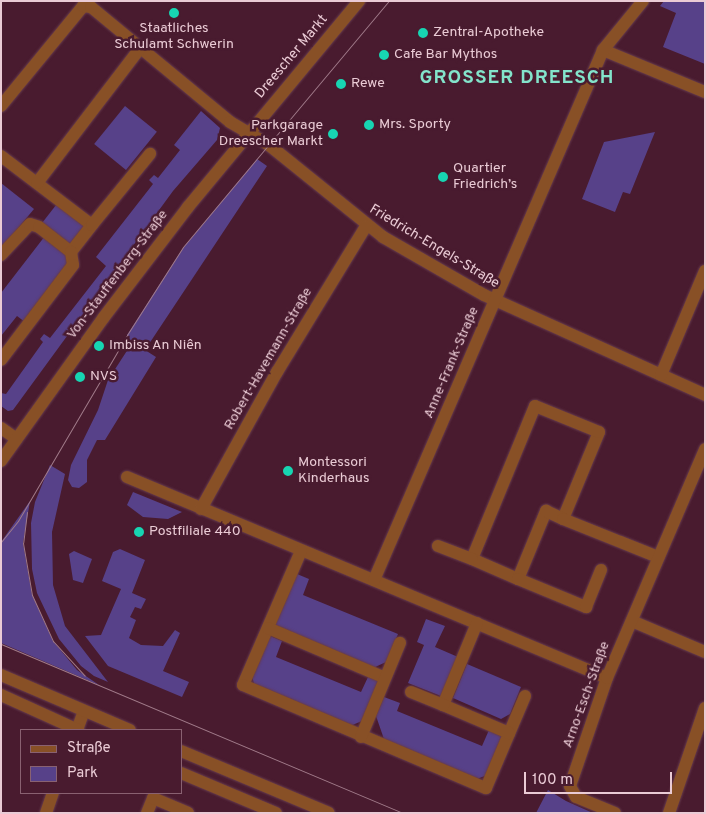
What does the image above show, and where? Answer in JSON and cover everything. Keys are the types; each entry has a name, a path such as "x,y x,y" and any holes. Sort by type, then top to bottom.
{"street":[{"name":"Dreescher Markt","path":"249,133 359,1"},
{"name":"Anne-Frank-Straße","path":"374,580 602,50 643,1"},
{"name":"Friedrich-Engels-Straße","path":"1,106 83,6 91,8 141,47 230,122 271,148 366,226 495,301 705,395"},
{"path":"37,183 141,47"},
{"path":"602,50 705,92"},
{"name":"Von-Stauffenberg-Straße","path":"1,462 104,316 249,133"},
{"path":"70,252 150,154"},
{"path":"1,156 92,225"},
{"path":"1,255 30,224 39,227 70,252 73,264 1,360"},
{"name":"Robert-Havemann-Straße","path":"201,509 277,372 366,226"},
{"path":"662,375 705,272"},
{"path":"472,560 536,406 599,432 564,519"},
{"path":"1,428 17,439"},
{"name":"Arno-Esch-Straße","path":"615,813 576,797 570,786 607,678 705,449"},
{"path":"127,477 607,678"},
{"path":"518,579 546,511 658,558"},
{"path":"438,546 586,607 601,570"},
{"path":"300,551 243,685 361,737 486,788 525,696"},
{"path":"632,621 705,652"},
{"path":"442,705 477,623"},
{"path":"268,628 385,678"},
{"path":"361,737 400,643"},
{"path":"1,675 128,729"},
{"path":"411,692 510,733"},
{"path":"1,695 76,729"},
{"path":"669,813 705,708"},
{"path":"78,729 84,711"},
{"path":"182,751 329,813"},
{"path":"682,813 678,811 693,772"},
{"path":"182,773 276,813"},
{"path":"46,813 53,794"},
{"path":"147,813 153,798 188,813"}],"green space":[{"path":"664,1 705,1 705,64 663,47 676,13 660,6"},
{"path":"125,106 157,132 126,170 94,144"},
{"path":"201,111 220,128 217,140 173,191 13,410 8,411 1,406 1,393 6,394 43,342 40,339 44,334 50,338 106,266 96,257 153,184 149,180 154,175 158,178 180,150 174,145"},
{"path":"655,132 630,194 623,192 615,212 582,199 604,142"},
{"path":"257,159 267,166 145,350 156,357 105,440 97,440 87,460 87,482 79,488 72,487 68,480 71,465 98,410 108,380 132,343 127,335 183,248"},
{"path":"1,183 34,209 3,246 1,245"},
{"path":"60,200 92,225 71,252 39,227"},
{"path":"45,236 68,255 69,264 25,322 17,316 1,336 1,293"},
{"path":"50,465 65,474 52,532 53,585 65,626 108,682 94,676 81,666 59,639 37,593 32,569 31,523 35,502"},
{"path":"133,492 182,512 168,519 143,517 127,505"},
{"path":"30,501 23,543 32,595 53,641 77,670 99,685 1,643 1,542"},
{"path":"120,549 145,560 132,593 146,599 141,609 135,607 130,617 136,620 129,638 141,645 163,646 175,630 180,633 163,671 189,682 182,697 108,666 85,636 101,635 121,589 102,581 113,552"},
{"path":"74,551 92,559 83,583 73,580 69,554"},
{"path":"297,574 309,579 303,595 398,634 386,662 373,668 275,625"},
{"path":"426,619 445,626 435,647 458,657 441,696 408,683 424,645 417,642"},
{"path":"270,636 282,641 276,657 361,692 368,677 379,681 362,721 350,726 254,684 252,676"},
{"path":"467,664 521,687 510,714 501,719 453,698"},
{"path":"384,697 400,703 397,711 482,746 489,730 503,736 487,775 477,779 385,742 376,716"},
{"path":"548,790 566,801 593,813 536,813"}],"tram line":[{"path":"1,542 18,521 127,335 183,247 389,1"},
{"path":"27,512 23,543 32,595 53,641 85,676"},
{"path":"1,644 404,813"}],"place":[{"name":"Staatliches Schulamt Schwerin","path":"174,13"},
{"name":"Zentral-Apotheke","path":"423,33"},
{"name":"Cafe Bar Mythos","path":"384,55"},
{"name":"Rewe","path":"341,84"},
{"name":"Mrs. Sporty","path":"369,125"},
{"name":"Parkgarage Dreescher Markt","path":"333,134"},
{"name":"Quartier Friedrich’s","path":"443,177"},
{"name":"Imbiss An Niên","path":"99,346"},
{"name":"NVS","path":"80,377"},
{"name":"Montessori Kinderhaus","path":"288,471"},
{"name":"Postfiliale 440","path":"139,532"}],"district":[{"name":"GROSSER DREESCH","path":"517,79"}]}
